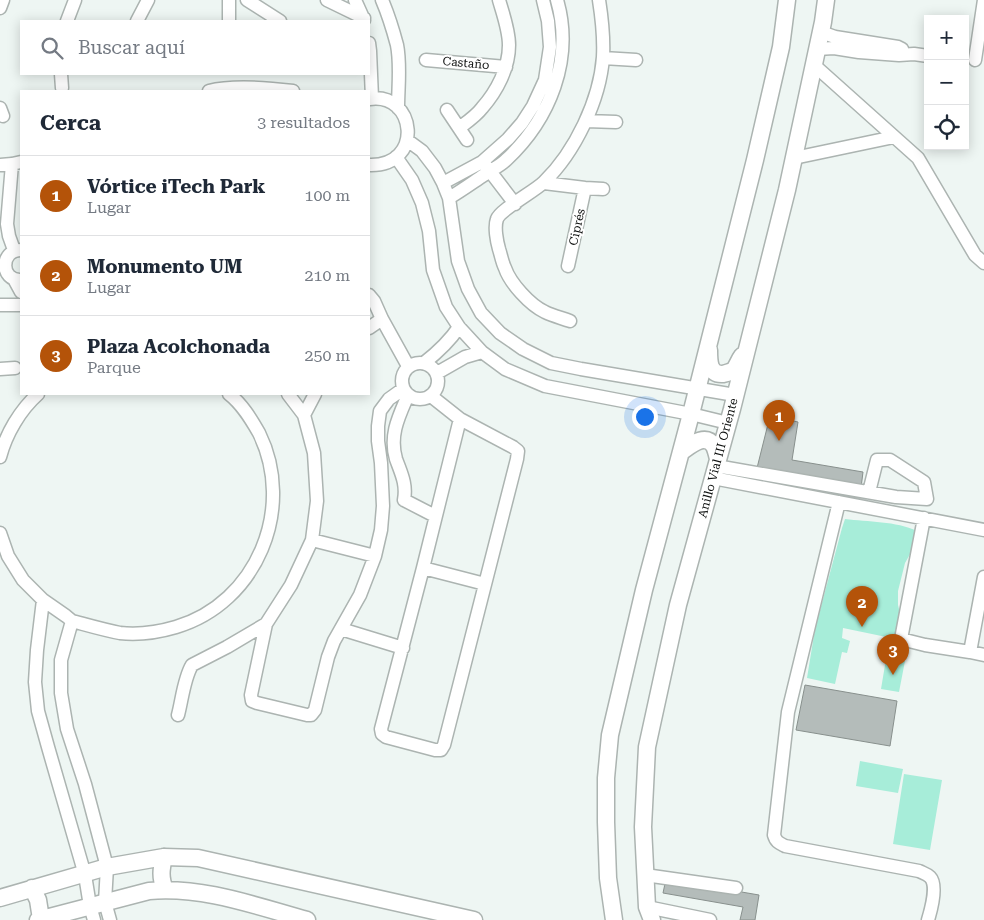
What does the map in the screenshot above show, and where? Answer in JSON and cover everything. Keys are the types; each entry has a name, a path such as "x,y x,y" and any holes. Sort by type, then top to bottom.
{"main road":[{"path":"614,920 608,878 606,822 606,778 610,735 644,590 691,414 755,160 779,56 787,0"},
{"name":"Anillo Vial III Oriente","path":"650,914 643,826 647,747 678,605 728,423 787,190 821,32 826,0"},
{"path":"709,338 709,361 714,372 719,374 735,369 748,343"},
{"path":"680,452 698,440 707,440 713,445 716,468"},
{"path":"164,857 161,879 165,890"},
{"path":"0,898 107,868 164,857 198,858 474,920"},
{"path":"32,888 38,900 40,920 96,910 149,892 165,890 192,892 237,901 306,920"}],"street":[{"path":"0,8 4,0"},
{"path":"67,20 75,0"},
{"path":"138,20 148,0"},
{"path":"228,0 229,20"},
{"path":"247,0 278,20"},
{"path":"327,0 364,20"},
{"path":"355,0 364,20"},
{"path":"382,0 397,46 399,75 398,108"},
{"name":"Castaño","path":"459,128 482,109 494,93 506,67 509,45 506,24 499,0 494,0"},
{"path":"449,198 467,186 486,166 522,123 533,106 545,80 550,47 548,21 543,0"},
{"path":"444,184 460,175 505,161 539,122 553,93 559,71 562,28 557,0"},
{"path":"570,321 544,311 516,287 505,269 497,240 497,219 503,212 544,183 569,153 586,120 597,90 603,58 599,0"},
{"path":"975,59 984,0"},
{"path":"821,32 860,47"},
{"path":"817,49 898,47 914,54 924,55"},
{"path":"370,51 370,90"},
{"path":"603,58 636,60"},
{"name":"Castaño","path":"426,60 506,67"},
{"path":"814,65 918,158 976,255 984,263"},
{"path":"61,75 62,88"},
{"path":"214,90 264,88 283,90"},
{"path":"370,99 382,99 398,108 405,118 408,129 407,140 403,150 396,157 388,162 370,165"},
{"path":"447,110 467,140"},
{"path":"586,120 616,122"},
{"path":"794,158 894,137"},
{"path":"407,140 422,151 444,184 449,198 458,261 468,289 481,313 500,333 523,349 551,363 735,395"},
{"path":"396,157 412,180 422,203 429,231 433,270 446,307 459,327 482,352 505,369 545,386 728,423"},
{"path":"11,164 7,224 9,236 18,250 8,253 3,259 2,266 4,273 19,284"},
{"path":"486,166 515,204"},
{"path":"460,175 467,186"},
{"path":"544,183 603,189"},
{"name":"Ciprés","path":"568,266 585,188"},
{"path":"370,296 408,366"},
{"path":"0,306 20,306"},
{"path":"370,327 382,319"},
{"path":"424,363 450,340 459,327"},
{"path":"437,373 465,357 482,352"},
{"path":"383,506 399,503 404,500 406,494 403,474 396,458 394,444 395,427 405,392 401,380 403,372 408,366 424,363 432,367 437,373 438,382 436,390 431,396 415,399 405,392"},
{"path":"0,369 15,368"},
{"path":"289,395 304,415 314,452 317,501 312,540 291,585 266,624 251,695 252,701 257,703 312,715 315,710 328,657 340,629 360,595 381,530 383,506 382,463 378,440 380,412 389,399 405,392"},
{"path":"0,457 3,446 16,420 37,395"},
{"path":"0,533 8,556 23,580 43,600 72,621 120,633 149,633 177,627 203,616 226,599 245,578 260,554 270,528 274,500 272,472 264,444 251,419 231,395"},
{"path":"304,415 314,395"},
{"path":"431,396 460,419 513,447 518,452 447,736 441,750 435,750 386,736 382,734 382,729 460,419"},
{"path":"716,468 896,497 927,499 924,482 890,460 877,460 869,492"},
{"path":"716,468 839,502 984,530"},
{"path":"404,500 435,516"},
{"path":"839,502 788,712 774,835 775,840 785,846 919,871 929,876 933,881 934,889 928,920"},
{"path":"924,518 901,639 984,655"},
{"path":"312,540 374,556"},
{"path":"423,568 485,584"},
{"path":"970,652 984,577"},
{"path":"43,600 35,682 38,711 96,910 110,920"},
{"path":"72,621 61,660 61,693 68,729 85,784 107,868 96,910"},
{"path":"178,715 189,669 192,664 227,647 266,624"},
{"path":"340,629 402,648"},
{"path":"646,875 736,888"},
{"path":"650,914 710,920"}],"green space":[{"path":"845,519 891,524 917,531 913,549 905,563 898,591 898,605 901,617 896,639 843,628 842,638 850,641 847,653 842,652 835,684 807,678 815,629"},
{"path":"886,659 905,661 899,692 881,689"},
{"path":"860,761 903,769 898,793 856,786"},
{"path":"904,774 942,780 930,850 893,844"}],"building":[{"path":"770,416 798,422 792,460 863,472 861,488 756,472"},
{"path":"805,685 897,701 890,746 796,730"},
{"path":"666,879 759,895 755,920 740,920 743,907 663,893"}],"place":[{"name":"Vórtice iTech Park","path":"779,441"},
{"name":"Monumento UM","path":"862,627"},
{"name":"Plaza Acolchonada","path":"893,675"}]}
